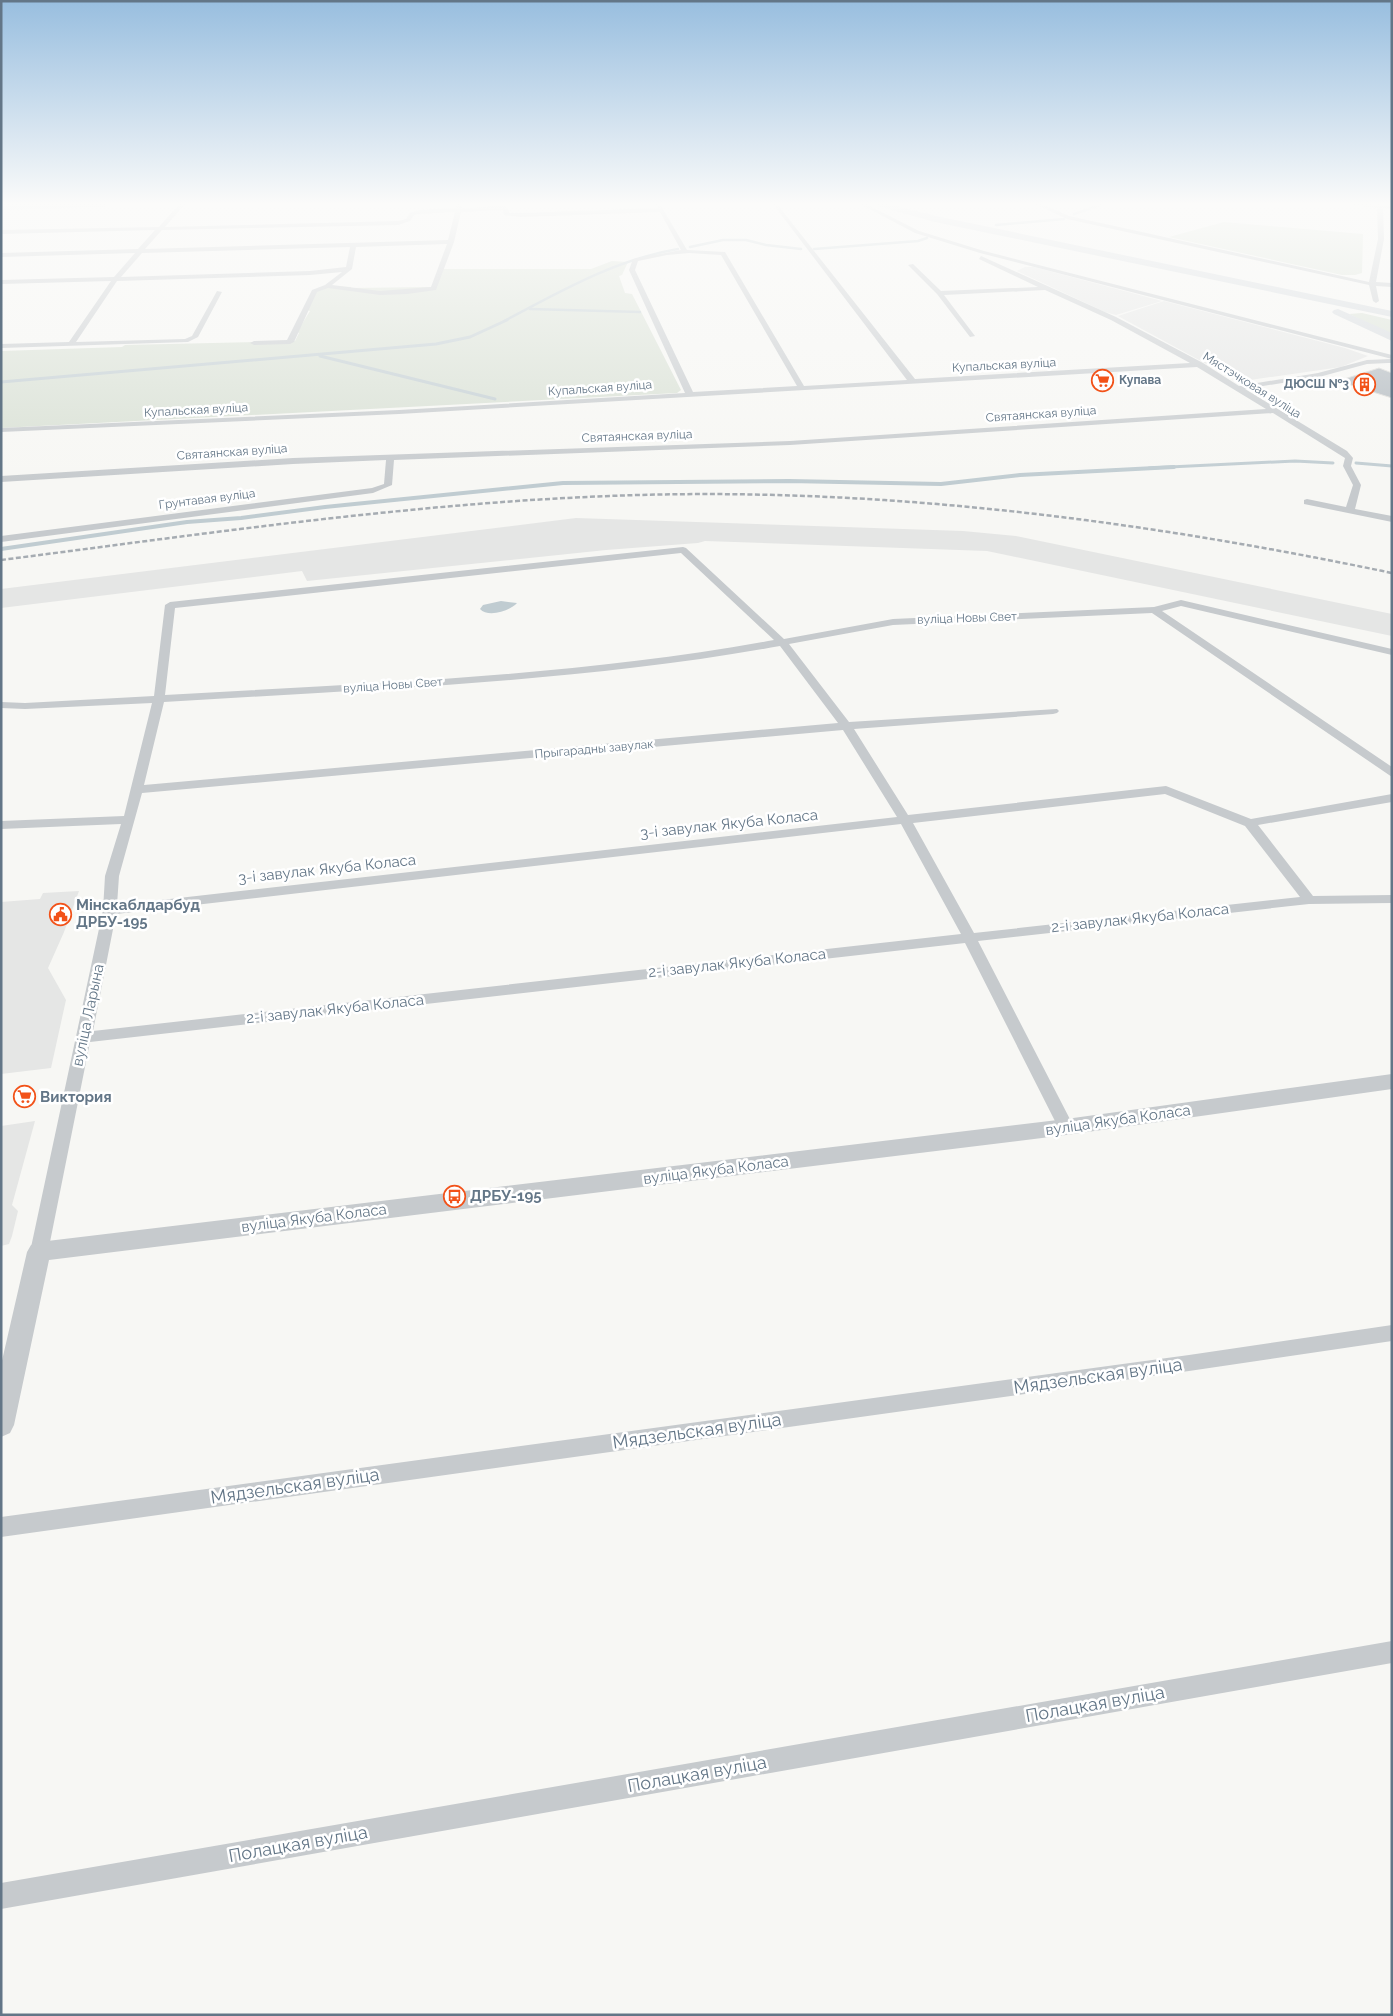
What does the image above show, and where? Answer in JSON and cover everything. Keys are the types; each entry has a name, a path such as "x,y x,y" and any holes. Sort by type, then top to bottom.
{"main road":[{"path":"1308,298 1392,338"},
{"path":"1318,298 1392,314"},
{"path":"1344,298 1392,302"}],"street":[{"path":"72,343 102,298"},
{"path":"1,346 72,343 95,345 186,341 195,337 216,298"},
{"path":"254,343 290,342 311,298"},
{"path":"645,298 689,394"},
{"path":"749,298 801,388"},
{"path":"847,298 913,382"},
{"path":"943,298 972,336"},
{"name":"Мястэчковая вуліца","path":"1067,298 1131,327 1200,365 1240,388 1348,458 1348,466 1357,484 1350,510"},
{"path":"1159,298 1392,359"},
{"path":"1240,388 1319,375 1367,362 1392,359"},
{"name":"Купальская вуліца","path":"1,430 399,412 1200,365"},
{"name":"Святаянская вуліца","path":"1,478 294,461 790,443 1273,411"},
{"name":"Грунтавая вуліца","path":"1,539 373,490 388,485 390,457"},
{"path":"1306,502 1392,519"},
{"name":"вуліца Ларына","path":"1,1425 110,910 112,876 129,820 159,699 170,605 683,550 783,643"},
{"name":"вуліца Новы Свет","path":"1,705 25,706 159,699 485,679 700,657 893,622 1154,610 1181,603 1392,652"},
{"path":"1154,610 1392,773"},
{"path":"783,643 846,726 905,820 969,937 1066,1127"},
{"name":"Прыгарадны завулак","path":"135,790 846,726 1053,711"},
{"name":"3-і завулак Якуба Коласа","path":"110,910 1166,790 1250,823"},
{"path":"1309,900 1250,823 1392,798"},
{"path":"1,825 129,820"},
{"name":"2-і завулак Якуба Коласа","path":"84,1037 1309,900 1392,899"},
{"name":"вуліца Якуба Коласа","path":"39,1252 1066,1127 1392,1081"},
{"name":"Мядзельская вуліца","path":"1,1526 1179,1365 1392,1334"},
{"name":"Полацкая вуліца","path":"1,1896 1392,1652"}],"shaded area":[{"path":"312,298 634,298 681,390 677,393 1,428 1,351 122,347 125,345 295,341 299,333 297,332 310,311 307,310"},
{"path":"1075,298 1151,298 1162,301 1116,315"},
{"path":"1164,301 1345,348 1368,356 1341,367 1250,380 1223,373 1118,316"},
{"path":"1362,313 1392,320 1392,335 1349,314"},
{"path":"576,518 963,531 1016,536 1392,614 1392,636 987,551 705,541 307,581 302,571 1,608 1,589"},
{"path":"501,601 517,603 509,609 493,613 484,612 480,609 483,605"},
{"path":"79,891 48,968 66,1000 51,1068 1,1074 1,902 40,899 43,893"},
{"path":"35,1121 12,1205 18,1211 12,1236 9,1244 1,1246 1,1126"}],"building":[{"name":"ДЮСШ №3","path":"1379,368 1392,373 1392,398 1338,381"}],"waterway":[{"path":"504,321 548,298"},
{"path":"530,309 640,312"},
{"path":"1,382 436,344 470,337 507,320"},
{"path":"320,356 495,399"},
{"path":"1149,468 1295,461 1333,463"},
{"path":"1356,463 1392,466"},
{"path":"1,549 187,522 241,518 325,507 563,483 789,481 941,484 1020,475 1174,467"}],"railway":[{"path":"1,560 239,529 398,511 558,498 733,494 923,503 1017,512 1205,538 1299,554 1392,573"}],"place":[{"name":"Купава","path":"1103,380"},
{"name":"ДЮСШ №3","path":"1365,384"},
{"name":"Мінскаблдарбуд ДРБУ-195","path":"60,914"},
{"name":"Виктория","path":"24,1097"},
{"name":"ДРБУ-195","path":"454,1196"}]}
